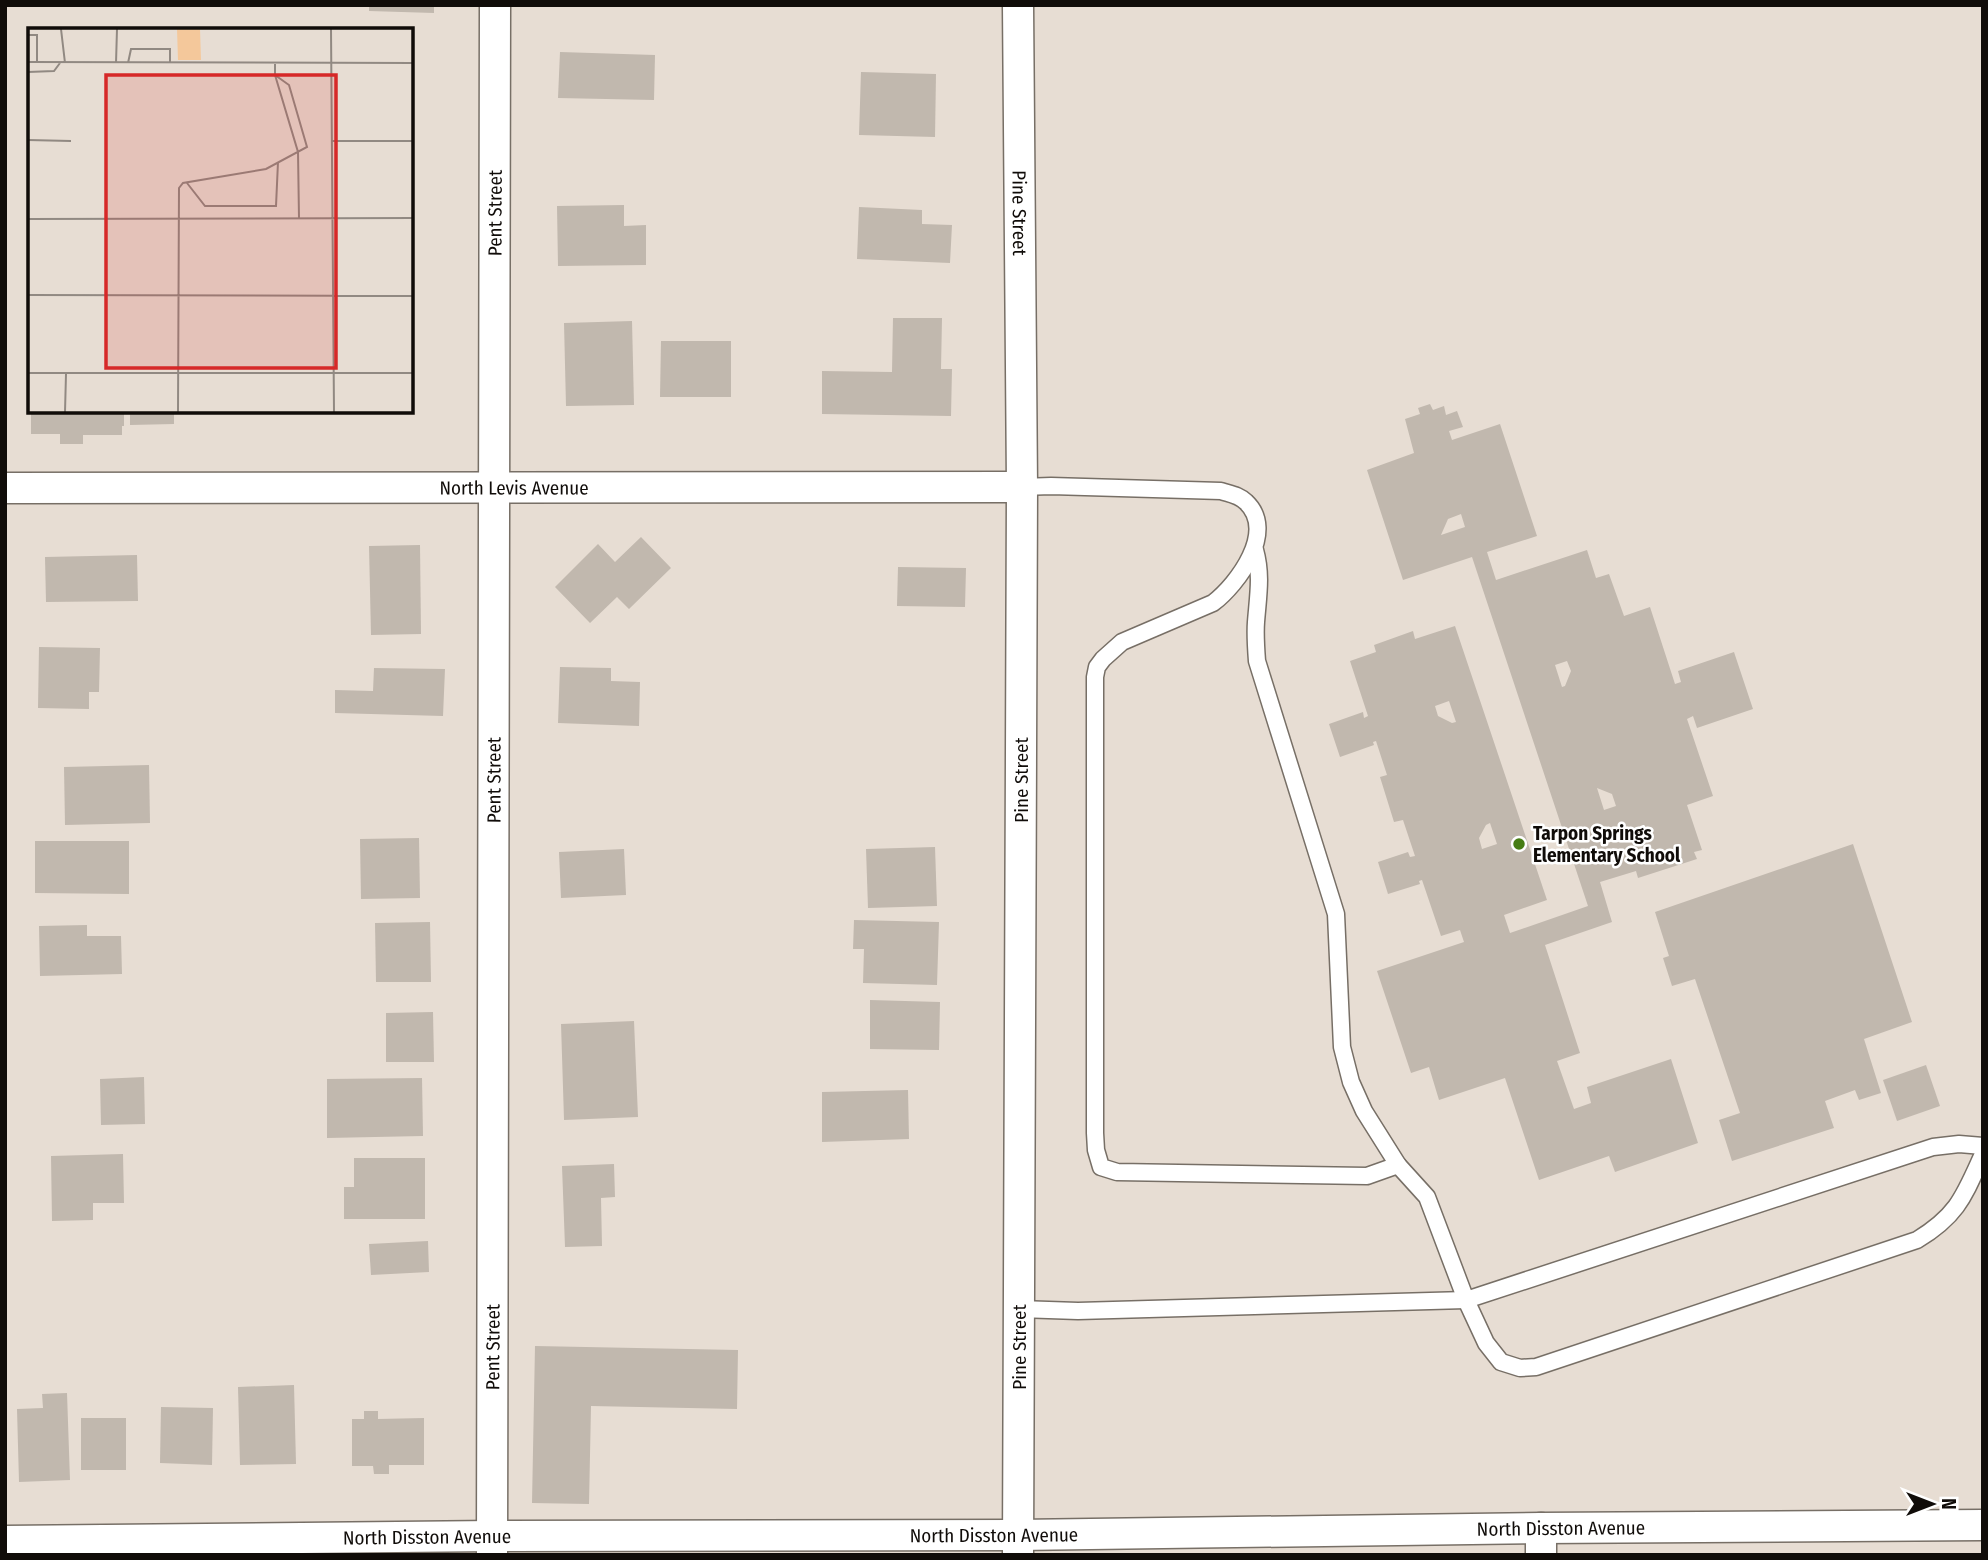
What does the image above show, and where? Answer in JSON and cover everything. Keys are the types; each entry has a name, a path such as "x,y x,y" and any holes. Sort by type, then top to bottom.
{"street":[{"name":"Pent Street","path":"492,1545 495,5"},
{"name":"Pine Street","path":"1018,5 1022,487 1018,1545"},
{"name":"North Levis Avenue","path":"5,488 1022,487"},
{"name":"North Disston Avenue","path":"5,1542 1018,1545 1541,1541 1983,1525"}],"lane":[{"path":"1022,487 1221,491 1248,503 1258,524 1255,550 1231,587 1213,603 1122,642 1097,667 1094,750 1096,1150 1101,1167 1117,1172 1367,1176 1398,1165"},
{"path":"1255,550 1260,581 1256,623 1257,661 1336,914 1342,1047 1350,1082 1364,1111 1398,1165 1427,1197 1466,1300 1486,1343 1501,1362 1520,1368 1536,1367 1917,1240 1935,1230 1953,1213 1983,1154"},
{"path":"1019,1310 1078,1311 1466,1300 1933,1147 1959,1144 1983,1146"}],"building":[{"path":"369,5 434,5 434,13 369,11"},
{"path":"560,52 655,55 654,100 558,98"},
{"path":"861,72 936,74 935,137 859,135"},
{"path":"624,205 624,226 646,225 646,265 558,266 557,206"},
{"path":"859,207 922,210 922,224 952,225 950,263 857,259"},
{"path":"893,318 942,318 941,369 952,369 951,416 822,414 822,371 892,372"},
{"path":"632,321 634,405 566,406 564,323"},
{"path":"661,341 731,341 731,397 660,397"},
{"path":"1430,404 1433,410 1444,406 1446,415 1457,411 1463,427 1449,431 1452,440 1500,424 1537,536 1487,552 1496,580 1587,550 1596,578 1609,574 1624,616 1650,607 1675,684 1681,682 1678,671 1734,652 1753,709 1697,728 1693,716 1687,719 1713,796 1687,805 1702,850 1694,852 1697,859 1638,878 1636,871 1600,882 1612,922 1545,945 1580,1053 1557,1061 1574,1109 1591,1103 1587,1087 1671,1059 1698,1143 1615,1172 1609,1156 1539,1180 1505,1078 1439,1100 1429,1067 1411,1073 1377,971 1464,942 1460,930 1441,936 1422,880 1419,881 1420,884 1388,894 1378,862 1408,852 1410,857 1415,856 1403,820 1394,822 1380,777 1387,775 1376,741 1373,742 1374,745 1340,757 1329,724 1363,712 1364,718 1368,716 1350,661 1376,652 1374,645 1413,631 1415,639 1455,626 1547,900 1504,915 1510,933 1588,906 1472,557 1403,580 1367,470 1414,453 1405,419 1420,414 1418,408","holes":["1461,514 1465,527 1441,535 1448,519","1567,661 1571,671 1565,686 1562,687 1555,665","1449,701 1456,722 1452,723 1438,716 1435,706","1597,788 1612,794 1616,806 1604,810","1490,823 1497,844 1482,849 1479,838"]},
{"path":"31,413 124,413 122,435 83,435 83,444 60,444 60,434 31,434"},
{"path":"130,413 174,413 174,424 130,425"},
{"path":"641,537 671,568 629,609 617,597 590,623 555,587 598,544 615,562"},
{"path":"420,545 421,634 371,635 369,546"},
{"path":"137,555 138,601 46,602 45,557"},
{"path":"898,567 966,568 965,607 897,606"},
{"path":"39,647 100,648 99,692 89,692 89,709 38,708"},
{"path":"560,667 611,668 611,681 640,682 639,726 558,723"},
{"path":"374,668 445,669 443,716 335,713 335,690 373,691"},
{"path":"149,765 150,823 65,825 64,767"},
{"path":"419,838 420,898 361,899 360,839"},
{"path":"35,841 129,841 129,894 35,893"},
{"path":"1853,844 1912,1022 1864,1039 1881,1093 1859,1100 1855,1090 1825,1101 1834,1128 1732,1161 1719,1120 1740,1113 1695,979 1672,986 1663,958 1669,956 1655,912"},
{"path":"935,847 937,906 868,908 866,849"},
{"path":"624,849 626,895 561,898 559,852"},
{"path":"854,920 939,922 937,985 863,983 864,949 853,949"},
{"path":"430,922 431,982 376,982 375,923"},
{"path":"87,925 87,936 121,936 122,974 40,976 39,926"},
{"path":"870,1000 940,1002 939,1050 870,1049"},
{"path":"433,1012 434,1062 386,1062 386,1013"},
{"path":"634,1021 638,1117 564,1120 561,1024"},
{"path":"1926,1065 1940,1106 1897,1121 1883,1080"},
{"path":"144,1077 145,1124 101,1125 100,1079"},
{"path":"422,1078 423,1136 327,1138 327,1079"},
{"path":"908,1090 909,1139 822,1142 822,1092"},
{"path":"123,1154 124,1203 93,1203 93,1220 52,1221 51,1156"},
{"path":"354,1158 425,1158 425,1219 344,1219 344,1187 354,1187"},
{"path":"614,1164 615,1197 601,1198 602,1246 565,1247 562,1166"},
{"path":"428,1241 429,1272 371,1275 369,1244"},
{"path":"535,1346 738,1350 737,1409 591,1406 589,1504 532,1503"},
{"path":"294,1385 296,1464 240,1465 238,1387"},
{"path":"67,1393 70,1480 19,1482 17,1409 43,1408 42,1394"},
{"path":"161,1407 213,1408 212,1465 160,1463"},
{"path":"364,1411 378,1411 378,1419 424,1418 424,1465 389,1465 389,1474 374,1474 373,1466 352,1466 352,1419 364,1419"},
{"path":"81,1418 126,1418 126,1470 81,1470"}],"place":[{"name":"Tarpon Springs Elementary School","path":"1519,844"}]}
